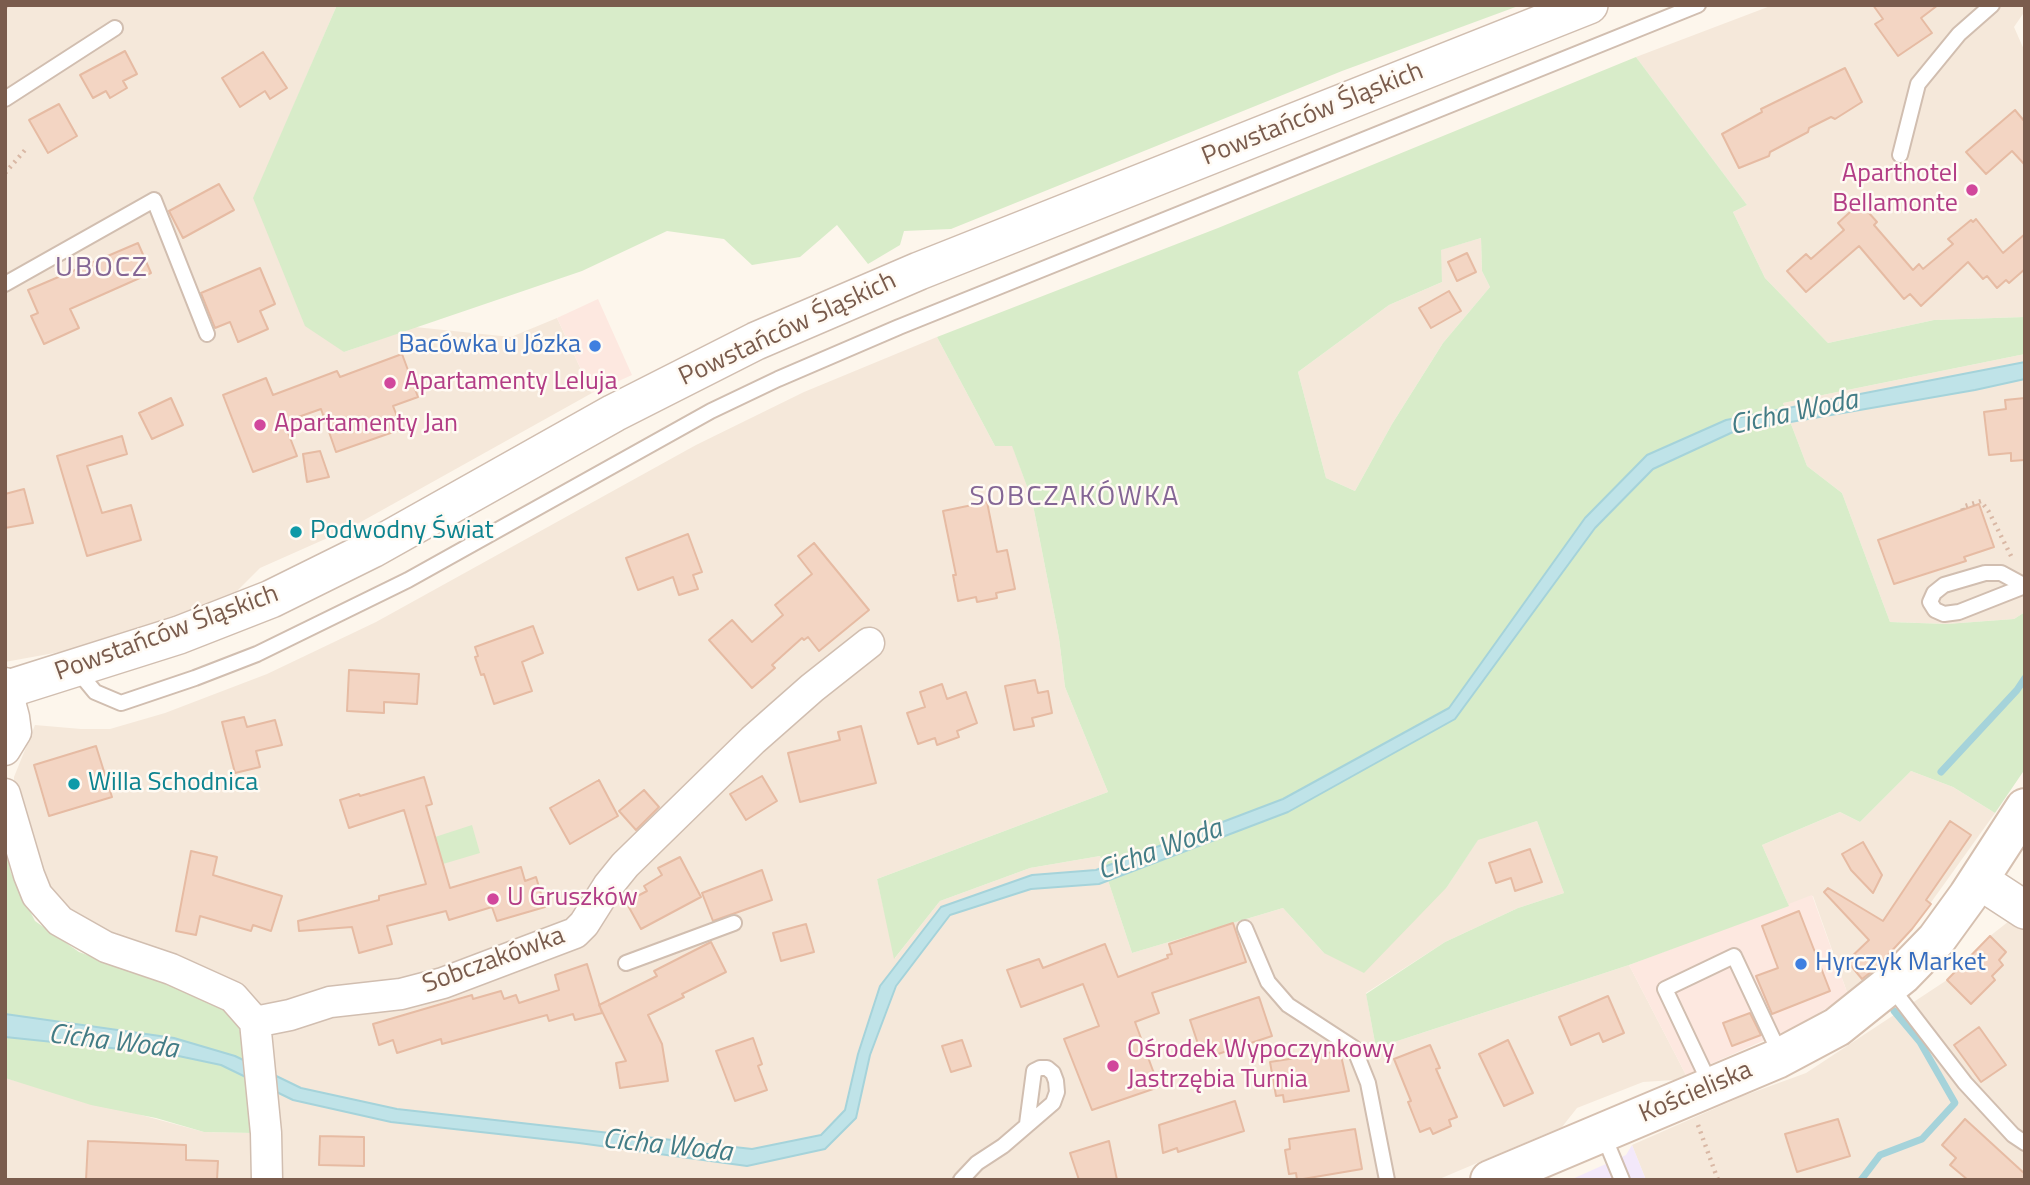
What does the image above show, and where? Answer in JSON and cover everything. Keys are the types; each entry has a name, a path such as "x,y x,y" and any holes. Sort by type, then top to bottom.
{"main road":[{"name":"Kościeliska","path":"1502,1178 1602,1133 1704,1102 1837,1027 1891,986 1944,930 2025,808"}],"street":[{"name":"Powstańców Śląskich","path":"6,687 75,668 202,626 271,599 382,543 614,413 756,341 931,266 1589,5"},
{"name":"Sobczakówka","path":"256,1032 290,1015 330,1002 401,994 443,983 575,933 625,865 753,740 869,643"},
{"path":"5,750 16,732 6,687"},
{"path":"5,794 37,895 60,921 106,947 171,969 233,997 256,1032 266,1133 267,1180"},
{"path":"1979,880 2025,910"}],"lane":[{"path":"75,668 95,692 121,703 257,654 408,580 688,423 778,379 899,327 1698,5"},
{"path":"1900,155 1918,83 1959,34 1992,5"},
{"path":"5,99 115,28"},
{"path":"5,284 153,200 207,334"},
{"path":"1984,573 2001,573 2025,587 1959,612 1944,614 1935,610 1930,602 1934,593 1944,585 1984,573"},
{"path":"626,964 734,923"},
{"path":"1245,928 1268,982 1288,1005 1354,1048 1368,1083 1387,1180"},
{"path":"1704,1102 1665,989 1734,956 1782,1057"},
{"path":"1891,986 1965,1083 2013,1135 2025,1143"},
{"path":"961,1180 977,1163 1003,1146 1027,1124"},
{"path":"1602,1133 1622,1180"}],"path":[{"path":"5,173 25,150"},
{"path":"1963,509 1981,501 2014,562"},
{"path":"1704,1102 1718,1180"}],"shaded area":[{"path":"5,5 337,5 254,198 344,352 415,327 511,337 557,318 592,393 350,528 260,568 202,626 5,662"},
{"path":"1773,5 2025,5 2025,11 2014,27 2025,52 2025,317 1934,320 1828,343 1765,278 1733,212 1747,205 1636,57"},
{"path":"1481,238 1482,271 1490,287 1443,343 1392,424 1355,491 1326,478 1298,372 1389,305 1442,282 1440,250"},
{"name":"Bacówka u Józka","path":"598,299 632,375 592,393 557,318"},
{"path":"937,337 995,446 1012,445 1032,500 1059,638 1065,687 1108,792 877,879 895,958 940,901 1030,868 1100,856 1132,953 1283,908 1324,953 1447,887 1478,839 1537,821 1564,893 1518,908 1445,942 1366,993 1376,1048 1629,965 1686,1075 1674,1080 1643,1082 1577,1108 1562,1127 1437,1180 280,1180 269,1035 96,933 47,893 14,790 14,777 35,725 110,729 165,713 267,674 376,622 696,445 804,392"},
{"path":"2025,354 2025,612 2014,619 1947,624 1890,622 1842,493 1807,466 1783,403"},
{"path":"1911,771 1953,787 1995,813 1912,929 1873,973 1848,995 1813,896 1789,906 1762,845 1840,812 1860,822"},
{"path":"1812,895 1848,995 1801,1024 1686,1075 1629,965"},
{"path":"2013,918 2025,923 2025,1180 1646,1180 1632,1145 1743,1096 1806,1073 1947,980 1990,936"},
{"path":"5,1078 204,1132 253,1133 257,1180 5,1180"},
{"path":"1632,1145 1646,1180 1570,1180 1626,1155"}],"green space":[{"path":"337,5 1521,5 1342,71 951,229 904,231 900,245 868,264 837,225 800,257 752,265 724,239 667,231 582,271 344,352 305,326 253,198"},
{"path":"1636,57 1747,205 1733,212 1765,278 1828,343 1934,320 2025,317 2025,354 1783,403 1807,466 1842,493 1890,622 1947,624 2014,619 2025,612 2025,769 1995,813 1953,787 1911,771 1860,822 1840,812 1762,845 1789,906 1629,965 1376,1048 1366,994 1445,942 1518,908 1564,893 1537,821 1478,840 1447,887 1364,973 1324,953 1283,908 1132,953 1100,856 1030,868 940,901 894,959 877,879 1108,792 1065,687 1059,638 1032,500 1012,446 995,446 937,337 1218,228","holes":["1481,238 1482,271 1490,287 1443,343 1392,424 1355,491 1326,478 1298,372 1389,305 1442,282 1441,250"]},
{"path":"472,825 480,853 443,864 435,837"},
{"path":"5,848 11,873 35,921 79,952 214,1000 239,1025 253,1133 204,1132 156,1118 91,1105 5,1078"}],"water":[{"name":"Cicha Woda","path":"2025,362 2025,379 1733,432 1653,469 1595,528 1455,719 1288,812 1099,884 1031,889 950,915 896,986 870,1055 856,1118 825,1149 747,1166 579,1143 391,1122 293,1100 221,1065 169,1054 5,1037 5,1014 174,1038 235,1056 301,1088 397,1109 752,1149 821,1135 845,1110 858,1054 880,986 941,907 1032,875 1096,870 1283,799 1449,708 1585,518 1647,455 1726,420"}],"building":[{"path":"1873,5 1938,5 1921,18 1932,33 1898,56 1875,24 1883,19"},
{"path":"125,51 137,74 123,81 127,88 110,98 106,91 93,98 80,75"},
{"path":"263,52 287,88 270,99 265,91 240,107 222,78"},
{"path":"1845,68 1862,102 1835,119 1831,117 1809,128 1808,132 1770,152 1769,156 1739,168 1722,134 1762,112 1761,109"},
{"path":"59,104 77,136 48,153 29,120"},
{"path":"2015,110 2025,122 2025,165 2012,151 1986,174 1966,152"},
{"path":"219,184 234,210 183,238 169,211"},
{"path":"1860,203 1877,222 1874,225 1913,270 1919,264 1923,269 1953,244 1948,239 1976,219 2003,253 2025,234 2025,269 2009,283 2006,280 1997,288 1987,276 1983,279 1968,262 1921,306 1910,294 1904,299 1859,246 1806,292 1787,271 1806,254 1811,259 1844,230 1838,223"},
{"path":"138,243 151,273 70,309 79,328 44,344 31,316 38,313 28,290"},
{"path":"1467,253 1476,272 1457,281 1448,262"},
{"path":"260,268 275,304 260,311 268,329 238,342 230,322 215,328 201,293"},
{"path":"1449,291 1461,311 1431,328 1419,308"},
{"path":"402,354 418,397 393,406 402,429 336,452 321,409 284,422 297,456 253,472 223,395 266,378 273,395 337,371 340,377"},
{"path":"171,398 183,425 152,439 139,413"},
{"path":"2025,398 2025,460 2011,461 2011,453 1989,455 1984,412 2006,409 2005,400"},
{"path":"122,436 127,454 87,466 102,513 131,505 141,540 87,556 57,456"},
{"path":"320,451 329,477 307,482 303,454"},
{"path":"24,489 33,523 5,528 5,494"},
{"path":"987,502 997,552 1007,550 1015,589 996,593 997,598 977,602 976,597 958,601 953,575 956,575 943,511"},
{"path":"1979,504 1994,547 1964,557 1966,561 1894,584 1878,540"},
{"path":"688,534 702,572 693,575 698,589 679,595 673,577 638,590 626,558"},
{"path":"814,543 869,610 819,651 808,637 804,640 802,638 772,665 775,668 752,688 709,640 732,620 752,642 783,615 775,605 812,574 798,556"},
{"path":"533,626 543,653 522,662 532,691 494,704 475,657 478,656 475,647"},
{"path":"349,670 419,674 417,704 384,702 384,713 347,711"},
{"path":"1035,680 1038,693 1048,691 1052,713 1032,718 1034,726 1014,730 1005,686"},
{"path":"942,684 947,699 966,692 977,723 957,731 959,737 937,745 935,738 918,744 907,713 925,707 920,692"},
{"path":"244,717 247,727 275,720 282,745 256,751 260,767 235,773 222,722"},
{"path":"861,726 876,783 800,802 788,753 840,740 838,732"},
{"name":"Willa Schodnica","path":"96,746 112,797 49,816 34,765"},
{"path":"762,776 777,801 746,820 730,794"},
{"path":"424,777 432,804 426,806 450,888 521,867 525,881 536,877 545,907 497,921 492,907 449,920 446,911 387,926 392,944 359,953 352,927 299,931 298,921 379,900 379,896 426,884 404,810 349,828 340,800"},
{"path":"599,780 618,816 570,844 550,808"},
{"path":"644,790 659,807 636,830 619,811"},
{"path":"1950,821 1971,835 1926,900 1931,904 1912,929 1875,969 1862,979 1847,961 1869,940 1824,892 1828,888 1883,921"},
{"path":"1863,842 1882,875 1873,893 1851,870 1842,854"},
{"path":"1530,849 1542,882 1515,891 1511,878 1496,883 1489,863"},
{"path":"191,851 217,857 213,875 282,896 271,931 253,925 251,931 200,916 196,935 176,931"},
{"path":"680,857 701,897 641,929 626,902 647,891 644,886 662,875 658,868"},
{"path":"762,870 772,900 713,921 702,893"},
{"name":"Hyrczyk Market","path":"1799,911 1830,991 1772,1014 1756,976 1778,968 1762,926"},
{"path":"1233,923 1246,962 1152,993 1159,1013 1135,1022 1159,1087 1092,1110 1064,1039 1099,1026 1083,984 1021,1007 1007,970 1039,959 1043,968 1105,944 1118,977 1168,958 1167,955 1172,954 1169,944"},
{"path":"806,924 814,952 781,961 773,933"},
{"path":"1990,936 2006,952 1999,960 2003,965 1992,976 1995,980 1971,1004 1947,980"},
{"path":"711,942 726,972 648,1015 662,1044 668,1081 620,1088 616,1063 626,1061 599,1005 657,976 654,971"},
{"path":"587,964 602,1013 575,1020 573,1014 549,1021 547,1015 442,1044 441,1039 397,1053 393,1040 379,1045 373,1024 472,995 473,999 501,991 504,999 516,995 519,1003 559,990 555,975"},
{"path":"1608,996 1624,1033 1603,1042 1599,1033 1571,1045 1559,1017"},
{"path":"1259,997 1272,1036 1209,1057 1208,1050 1201,1053 1190,1020"},
{"path":"1750,1013 1761,1035 1732,1046 1723,1023"},
{"path":"1979,1027 2006,1065 1981,1082 1954,1045"},
{"path":"753,1038 762,1064 758,1066 767,1090 735,1101 716,1051"},
{"path":"962,1040 971,1066 951,1072 942,1046"},
{"path":"1508,1040 1533,1093 1504,1106 1479,1054"},
{"path":"1430,1045 1440,1068 1436,1069 1457,1117 1449,1120 1451,1126 1433,1134 1430,1128 1420,1132 1394,1059"},
{"path":"1340,1051 1349,1091 1284,1102 1283,1095 1276,1096 1270,1062"},
{"path":"1235,1101 1244,1131 1178,1152 1177,1148 1163,1153 1159,1125"},
{"path":"1838,1119 1850,1156 1797,1172 1785,1134"},
{"path":"1965,1119 2025,1174 2025,1180 1968,1180 1950,1165 1956,1158 1942,1145"},
{"path":"1355,1129 1362,1169 1297,1180 1296,1173 1289,1174 1285,1150 1290,1149 1289,1139"},
{"path":"320,1136 364,1137 364,1166 319,1165"},
{"path":"88,1141 186,1145 186,1160 218,1161 217,1180 86,1180"},
{"path":"1109,1141 1117,1180 1079,1180 1070,1153"}],"waterway":[{"path":"1941,772 2025,678"},
{"path":"1861,1180 1880,1155 1922,1139 1955,1103 1920,1042 1894,1011"}],"place":[{"name":"Aparthotel Bellamonte","path":"1972,190"},
{"name":"Bacówka u Józka","path":"595,346"},
{"name":"Apartamenty Leluja","path":"390,383"},
{"name":"Apartamenty Jan","path":"260,425"},
{"name":"Podwodny Świat","path":"296,532"},
{"name":"Willa Schodnica","path":"74,784"},
{"name":"U Gruszków","path":"493,899"},
{"name":"Hyrczyk Market","path":"1801,964"},
{"name":"Ośrodek Wypoczynkowy Jastrzębia Turnia","path":"1113,1066"}],"district":[{"name":"UBOCZ","path":"102,269"},
{"name":"SOBCZAKÓWKA","path":"1075,498"}]}
